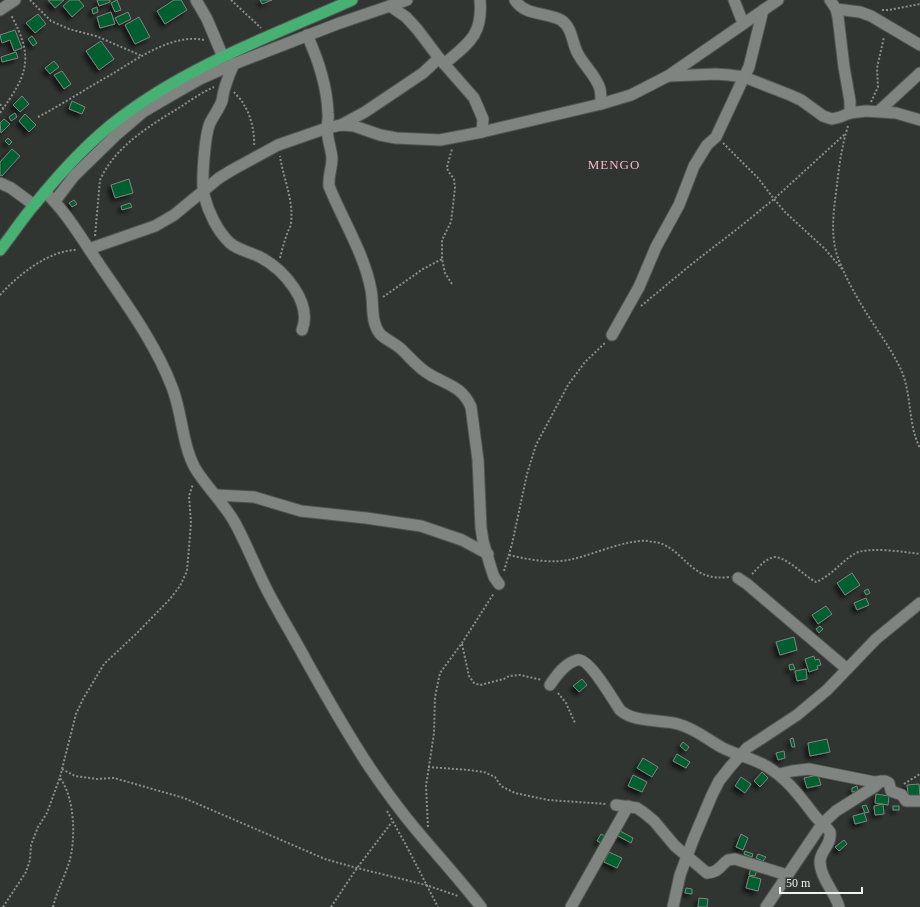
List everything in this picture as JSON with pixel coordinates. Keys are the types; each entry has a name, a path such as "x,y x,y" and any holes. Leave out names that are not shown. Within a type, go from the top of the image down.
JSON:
{"highway":[{"path":"0,250 45,192 90,144 120,118 170,85 223,57 352,0"}],"street":[{"path":"1,9 15,0"},
{"path":"196,0 223,57"},
{"path":"55,201 65,186 116,134 143,112 200,79 234,64 307,36 407,0"},
{"path":"92,248 156,226 174,215 219,178 252,158 278,145 327,128 341,125 365,112 441,61 465,47 475,34 481,18 480,0"},
{"path":"515,0 525,10 555,18 567,25 578,54 596,80 600,89 601,104"},
{"path":"734,0 744,23"},
{"path":"341,125 354,126 380,135 396,138 440,140 482,132 601,104 631,95 668,76 778,0"},
{"path":"833,4 871,16 920,45"},
{"path":"833,4 838,17 850,113"},
{"path":"390,6 406,17 417,29 441,61 474,98 483,120 482,132"},
{"path":"612,335 679,205 699,156 707,145 716,137 744,78 763,10"},
{"path":"307,36 316,54 329,114 327,128 332,160 328,179 329,186 359,253 369,280 372,307 377,328 382,335 396,345 429,374 452,385 462,392 471,407 475,428 479,473 480,522 483,541 494,577 499,584"},
{"path":"234,64 226,83 221,102 208,130 204,155 203,190 214,222 231,244 261,258 285,277 301,300 305,314 305,322 302,330"},
{"path":"879,111 920,73"},
{"path":"668,76 716,74 744,78 790,95 824,116 832,119 850,113 879,111 896,113 920,120"},
{"path":"0,183 11,188 34,205"},
{"path":"45,192 55,201 92,248 162,365 172,386 190,458 200,476 227,508 235,522 269,594 344,728 396,805 431,848 454,872 481,907"},
{"path":"216,495 254,497 301,511 421,526 462,540 488,554"},
{"path":"740,580 847,669"},
{"path":"673,907 680,875 719,781 747,748 797,715 828,690 876,638 920,604"},
{"path":"550,685 570,664 577,660 584,661 597,675 620,710 625,715 639,719 680,724 692,729 723,748 767,766 779,774 822,824 829,830 830,840 821,858 821,867 839,907"},
{"path":"779,774 809,769 874,782 887,781 892,793 902,795 906,801 920,801"},
{"path":"766,907 822,824 836,811 881,781"},
{"path":"616,805 636,808 654,821 667,838 707,873 714,873 719,870 728,860 735,859 787,875"},
{"path":"571,907 628,806"}],"path":[{"path":"30,0 51,21 69,29 96,36 142,56"},
{"path":"231,0 270,36"},
{"path":"879,10 889,10 920,4"},
{"path":"0,113 15,92 21,80 25,66 26,53 24,44 10,13 1,9"},
{"path":"866,111 878,87 877,68 883,42 885,24"},
{"path":"38,117 142,56 164,45 182,40 198,38 217,42"},
{"path":"0,295 18,277 50,256 66,250 92,248 100,180 103,173 122,149 151,124 207,90 226,83 245,105 254,138 252,158"},
{"path":"0,104 3,108"},
{"path":"850,113 850,121 845,134 839,167 833,220 837,254 862,305 889,346 902,374 910,400 914,433 920,448"},
{"path":"639,308 693,262 774,199 845,134"},
{"path":"716,137 758,178 774,199 794,221 825,249 845,273"},
{"path":"451,138 452,151 447,167 454,179 455,188 451,222 442,240 442,259 445,273 452,284"},
{"path":"276,269 291,224 291,205 281,167 278,145"},
{"path":"372,307 405,281 442,259"},
{"path":"431,848 426,802 426,786 434,733 435,697 440,673 462,643 499,584 509,555 522,496 536,445 559,400 574,375 612,335"},
{"path":"3,907 26,872 30,860 31,845 38,827 47,813 60,777 76,714 82,699 99,671 170,599 180,586 187,571 191,523 189,496 191,488 200,476"},
{"path":"509,555 539,561 572,560 621,545 643,541 659,543 666,546 675,552 692,568 700,573 716,578 732,577 740,580 764,562 776,556 787,561 816,582 823,579 856,553 884,550 920,554"},
{"path":"462,643 469,676 474,682 480,685 504,679 509,676 520,675 540,679 550,685 566,703 575,723"},
{"path":"428,767 484,772 494,777 501,786 515,793 548,800 616,805"},
{"path":"62,769 75,776 96,779 114,778 184,798 325,859 426,885 462,898"},
{"path":"892,793 920,774"},
{"path":"53,907 69,862 73,833 71,810 64,783 60,777"},
{"path":"385,809 406,845 438,907"},
{"path":"331,907 357,868 392,822"}],"building":[{"path":"48,0 64,0 55,8"},
{"path":"70,0 79,0 84,6 72,17 63,6"},
{"path":"97,0 110,0 110,2 99,6"},
{"path":"117,0 121,10 115,12 111,3"},
{"path":"174,0 181,0 187,10 165,24 157,11"},
{"path":"260,0 272,0 262,4"},
{"path":"97,7 98,12 93,14 92,9"},
{"path":"111,12 115,24 100,28 97,17"},
{"path":"128,12 131,19 119,25 115,18"},
{"path":"38,14 46,24 35,33 26,23"},
{"path":"139,17 150,37 135,44 125,25"},
{"path":"15,30 22,48 14,51 10,40 2,43 0,35"},
{"path":"32,36 37,43 33,46 28,39"},
{"path":"101,41 114,59 99,70 86,51"},
{"path":"16,52 18,58 2,62 1,57"},
{"path":"54,61 59,67 50,74 45,68"},
{"path":"62,71 71,84 64,89 54,75"},
{"path":"22,96 29,104 20,112 13,105"},
{"path":"72,101 85,107 82,114 69,109"},
{"path":"15,113 17,117 11,121 9,117"},
{"path":"25,114 36,125 29,132 19,121"},
{"path":"4,119 10,124 1,133 0,123"},
{"path":"8,138 12,142 9,145 5,141"},
{"path":"12,149 20,156 2,176 0,175 0,162"},
{"path":"129,179 133,193 115,198 111,185"},
{"path":"74,200 77,204 72,207 69,203"},
{"path":"130,203 132,207 122,210 121,206"},
{"path":"852,573 860,585 845,595 837,583"},
{"path":"868,589 870,593 866,595 864,591"},
{"path":"866,598 869,605 857,610 854,603"},
{"path":"826,606 832,614 818,624 812,615"},
{"path":"820,626 823,629 819,633 816,629"},
{"path":"794,637 797,650 780,655 776,642"},
{"path":"814,656 815,660 819,659 821,665 817,666 818,669 809,672 805,659"},
{"path":"793,664 795,669 790,670 789,665"},
{"path":"806,669 807,679 797,681 795,671"},
{"path":"582,679 587,685 579,692 573,686"},
{"path":"793,738 795,747 792,747 790,739"},
{"path":"827,739 830,752 810,756 808,743"},
{"path":"683,742 689,747 686,751 680,746"},
{"path":"784,751 785,758 778,760 776,753"},
{"path":"677,754 690,762 686,768 673,761"},
{"path":"643,758 658,767 652,777 637,768"},
{"path":"762,772 768,778 760,787 754,781"},
{"path":"633,775 647,782 642,792 628,786"},
{"path":"818,775 821,785 807,788 804,778"},
{"path":"741,777 751,784 745,793 735,786"},
{"path":"919,784 920,798 909,800 907,785"},
{"path":"857,786 858,791 852,792 852,788"},
{"path":"876,794 889,796 888,805 875,803"},
{"path":"883,804 884,814 875,815 874,806"},
{"path":"866,805 869,812 865,813 862,806"},
{"path":"893,806 899,806 899,810 893,810"},
{"path":"864,813 867,821 855,824 853,816"},
{"path":"620,831 633,838 631,843 618,836"},
{"path":"601,834 605,836 601,843 597,841"},
{"path":"741,834 748,838 743,850 736,847"},
{"path":"844,840 847,844 839,851 835,847"},
{"path":"745,851 753,854 752,857 744,854"},
{"path":"609,852 622,858 617,868 604,862"},
{"path":"758,854 766,857 763,861 756,858"},
{"path":"751,868 757,870 755,876 749,875"},
{"path":"749,876 761,879 758,891 746,888"},
{"path":"686,888 692,889 692,894 685,893"},
{"path":"699,898 708,899 707,907 698,907"}],"district":[{"name":"MENGO","path":"614,164"}]}
